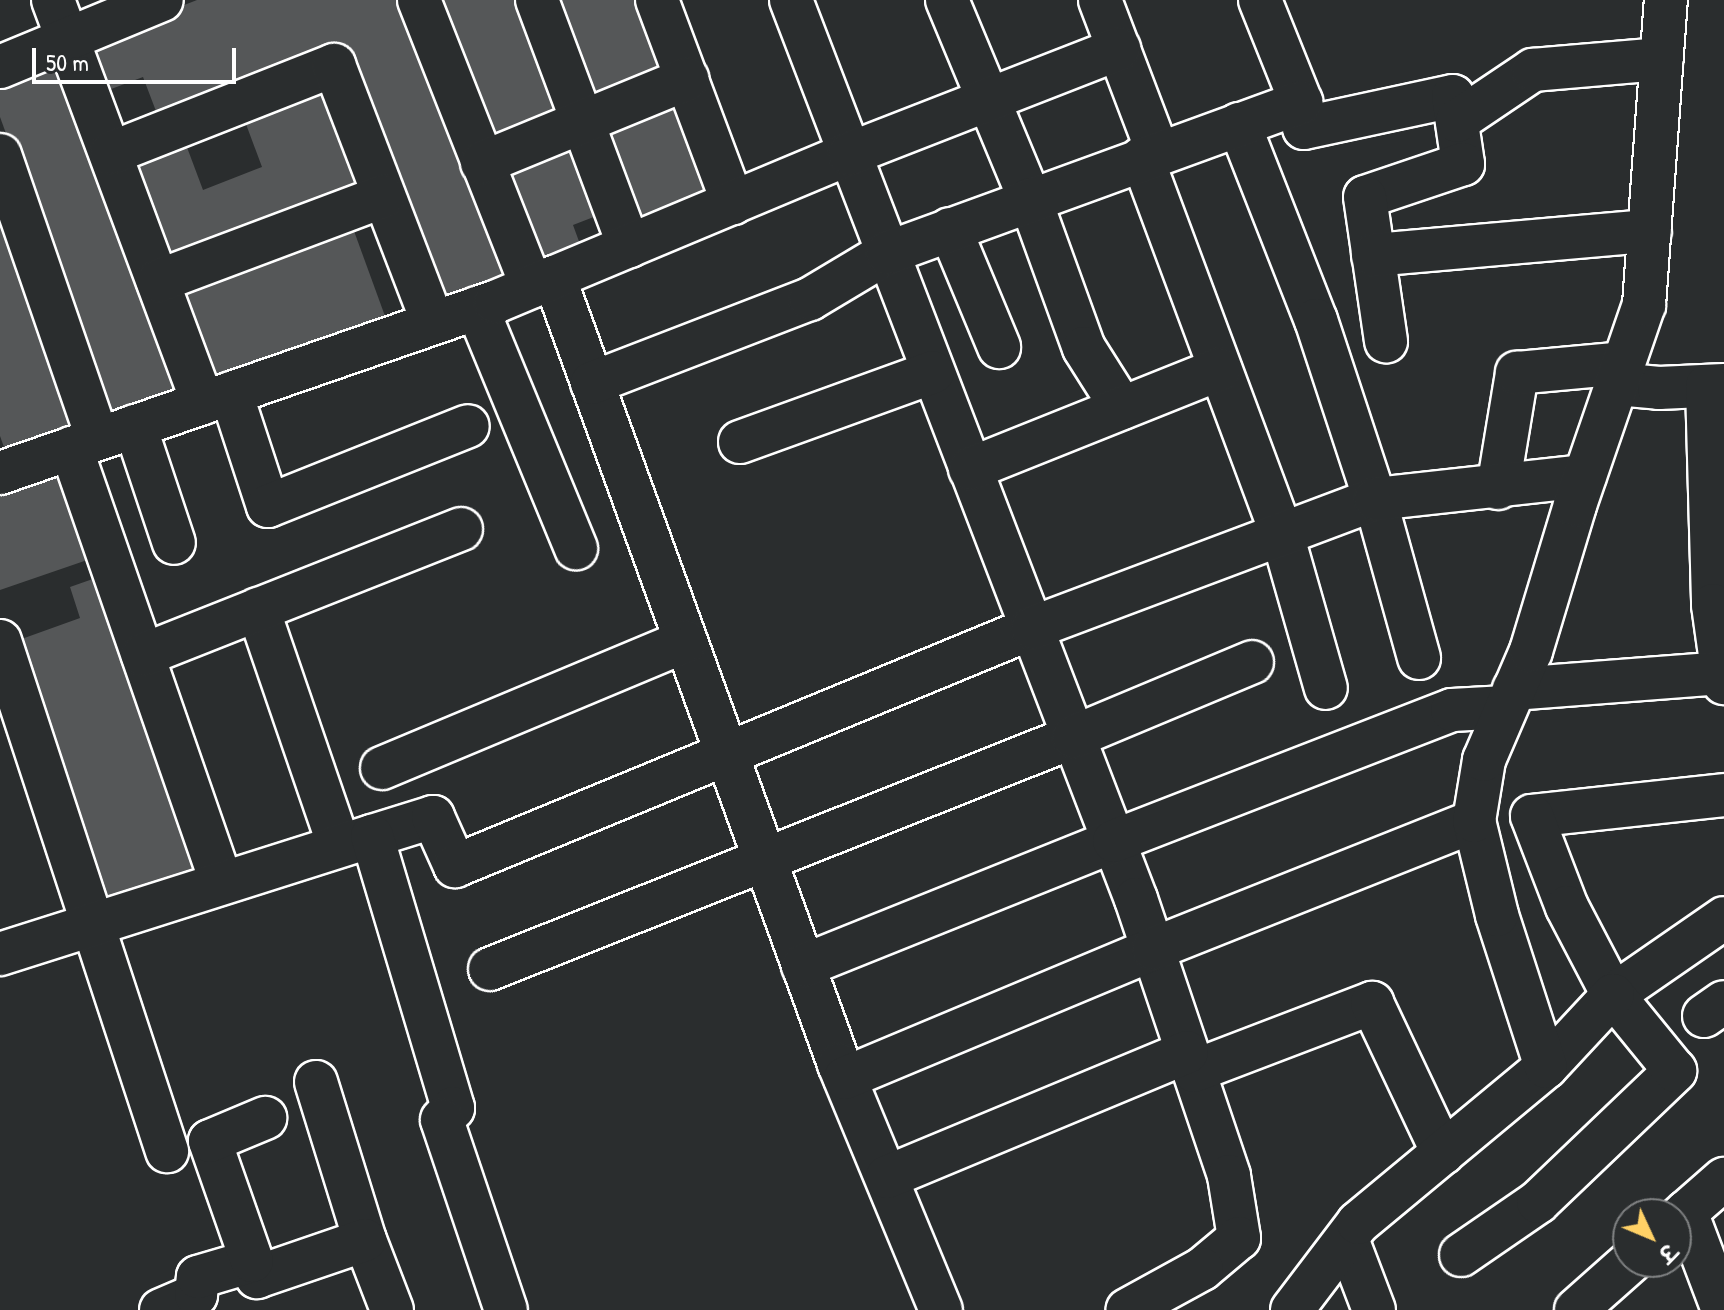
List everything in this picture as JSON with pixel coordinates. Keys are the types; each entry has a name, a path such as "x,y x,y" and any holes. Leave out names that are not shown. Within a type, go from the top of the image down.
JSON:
{"street":[{"path":"53,0 158,281 268,506 468,426"},
{"path":"0,67 162,0"},
{"path":"419,0 482,163 592,383 845,1078 941,1310"},
{"path":"537,0 629,246"},
{"path":"657,0 733,203"},
{"path":"791,0 1114,841 1229,1176 1239,1238 1202,1269 1127,1310"},
{"path":"947,0 1030,199 1084,348 1122,408"},
{"path":"1100,0 1119,49 1220,369 1282,534 1326,688"},
{"path":"1260,0 1301,102 1304,128 1453,96 1463,164 1365,197 1386,341"},
{"path":"1546,1067 1497,915 1474,821 1484,760 1531,651 1585,476 1644,305 1666,0"},
{"path":"0,473 477,308 849,154 1119,49"},
{"path":"1457,121 1533,70 1662,59"},
{"path":"111,153 334,65 433,323"},
{"path":"482,163 687,79"},
{"path":"592,383 810,299 887,253 1301,102"},
{"path":"1239,124 1316,320 1375,499 1419,658"},
{"path":"0,155 102,438 143,655 222,883"},
{"path":"158,281 384,196"},
{"path":"950,229 999,347"},
{"path":"1373,255 1650,231"},
{"path":"477,308 576,548"},
{"path":"970,469 1220,369"},
{"path":"740,442 933,372"},
{"path":"803,966 1452,710 1510,698 1723,678 1713,605 1716,385 1659,388 1621,373 1517,373 1498,488"},
{"path":"102,438 174,543"},
{"path":"0,954 433,817 455,866 1032,628 1375,499 1498,488 1585,476"},
{"path":"143,655 461,529"},
{"path":"258,609 355,841 453,1108 442,1120 506,1310"},
{"path":"382,768 686,641"},
{"path":"1,646 167,1151"},
{"path":"490,969 1073,737 1252,662"},
{"path":"1461,1255 1538,1202 1675,1071 1613,995 1567,907 1532,816 1724,795"},
{"path":"845,1078 1153,949 1474,821"},
{"path":"1292,1310 1358,1223 1546,1067 1613,995 1724,918"},
{"path":"887,1177 1190,1061 1372,1003 1443,1153"},
{"path":"316,1082 365,1240 392,1310"},
{"path":"265,1118 210,1141 257,1277 365,1240"},
{"path":"1692,1207 1724,1179"},
{"path":"1347,1239 1374,1310"},
{"path":"1692,1241 1723,1310"},
{"path":"161,1310 196,1295 198,1277 252,1261"},
{"path":"1576,1310 1619,1285"}],"building":[{"path":"197,0 404,0 514,282 441,310 339,49 159,119 143,77 98,94 80,46"},
{"path":"438,0 522,0 570,118 499,148"},
{"path":"559,0 642,0 672,74 601,104"},
{"path":"63,59 184,390 110,418 0,117 0,82"},
{"path":"324,75 369,193 166,271 122,156 182,134 203,190 262,167 240,108"},
{"path":"680,96 719,193 643,224 604,127"},
{"path":"575,134 604,213 573,225 584,255 539,271 499,162"},
{"path":"0,207 83,434 9,461 0,436"},
{"path":"350,220 389,327 213,391 174,284"},
{"path":"64,462 96,557 0,590 0,485"},
{"path":"107,574 208,876 107,911 16,641 80,618 70,587"}]}
